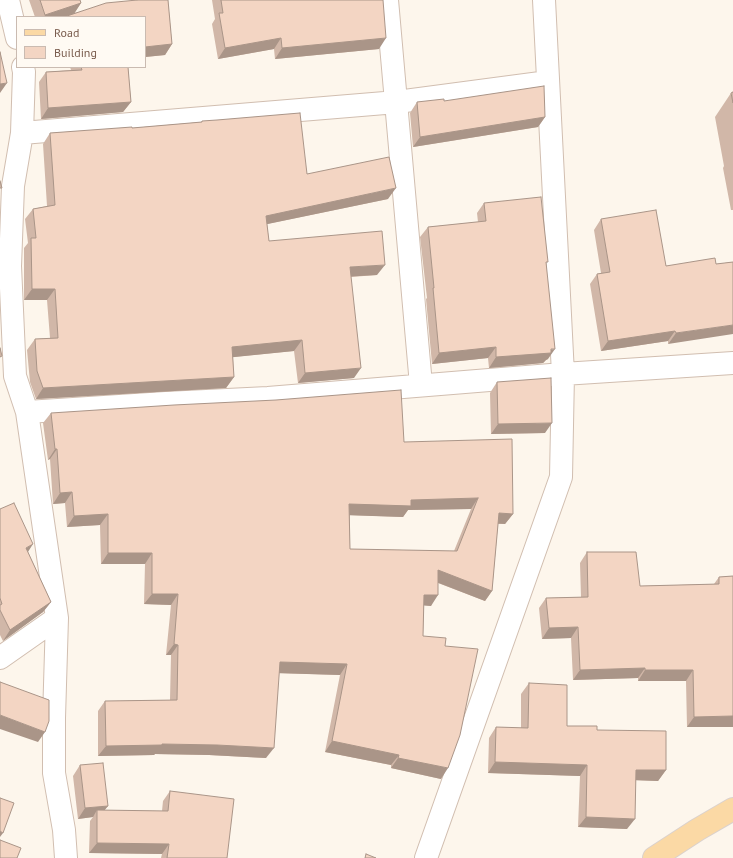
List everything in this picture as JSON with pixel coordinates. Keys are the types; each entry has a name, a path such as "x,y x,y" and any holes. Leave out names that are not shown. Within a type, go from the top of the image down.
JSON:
{"main road":[{"path":"654,858 691,833 733,809"}],"street":[{"path":"8,0 16,34"},
{"path":"387,0 421,385"},
{"path":"426,858 561,477 563,374 544,0"},
{"path":"23,68 22,133 13,186 8,379 27,412 57,618 54,773 64,830 66,858"},
{"path":"22,133 397,102 548,82"},
{"path":"27,412 268,398 563,374 733,363"},
{"path":"0,658 57,618"}],"building":[{"path":"40,0 80,0 81,3 45,15"},
{"path":"137,0 168,0 172,44 146,47 146,16 67,16 106,3"},
{"path":"221,0 383,0 386,38 282,48 281,38 225,48 219,13 223,13"},
{"path":"0,52 7,83 0,84"},
{"path":"81,68 128,68 131,102 48,108 46,72 82,70"},
{"path":"544,86 545,117 420,137 417,102 444,99 444,101"},
{"path":"733,92 733,103 731,93"},
{"path":"300,113 307,174 389,157 396,188 266,216 269,241 382,231 385,265 350,267 361,368 305,373 302,340 232,347 234,377 43,388 37,371 35,339 58,338 55,289 32,289 31,238 36,238 33,209 55,205 50,133 132,128"},
{"path":"541,197 555,349 551,349 551,353 496,357 496,347 439,353 428,227 486,221 484,203"},
{"path":"656,210 666,266 715,258 716,264 733,262 733,325 676,333 675,331 608,341 597,274 610,272 601,219"},
{"path":"551,378 552,423 498,424 497,382"},
{"path":"401,390 404,442 512,439 513,514 499,513 492,591 438,570 438,595 424,595 423,636 446,638 445,646 478,649 460,735 448,768 398,758 399,755 332,741 347,664 280,662 274,748 162,744 106,746 105,701 177,700 178,645 174,644 178,594 152,594 152,553 108,553 108,514 74,516 72,492 60,493 57,449 55,449 51,413 276,400","holes":["478,498 457,551 350,549 349,504 411,506 411,500"]},
{"path":"14,503 33,544 26,548 51,602 10,630 0,610 0,605 2,604 0,598 0,509"},
{"path":"587,552 636,552 640,586 719,584 719,577 733,576 733,716 694,717 693,670 645,670 645,668 580,670 578,627 549,628 546,598 588,597"},
{"path":"0,682 49,700 49,721 45,732 0,715"},
{"path":"529,683 567,685 567,726 597,726 597,730 666,731 666,770 636,770 635,819 586,817 587,765 495,762 496,727 528,728"},
{"path":"103,763 108,806 85,808 80,765"},
{"path":"170,791 234,799 227,858 167,858 169,844 97,843 97,810 168,811"},
{"path":"0,798 14,803 3,833 0,831"},
{"path":"0,840 21,848 17,858 0,858"},
{"path":"366,854 376,858 365,858"}]}
